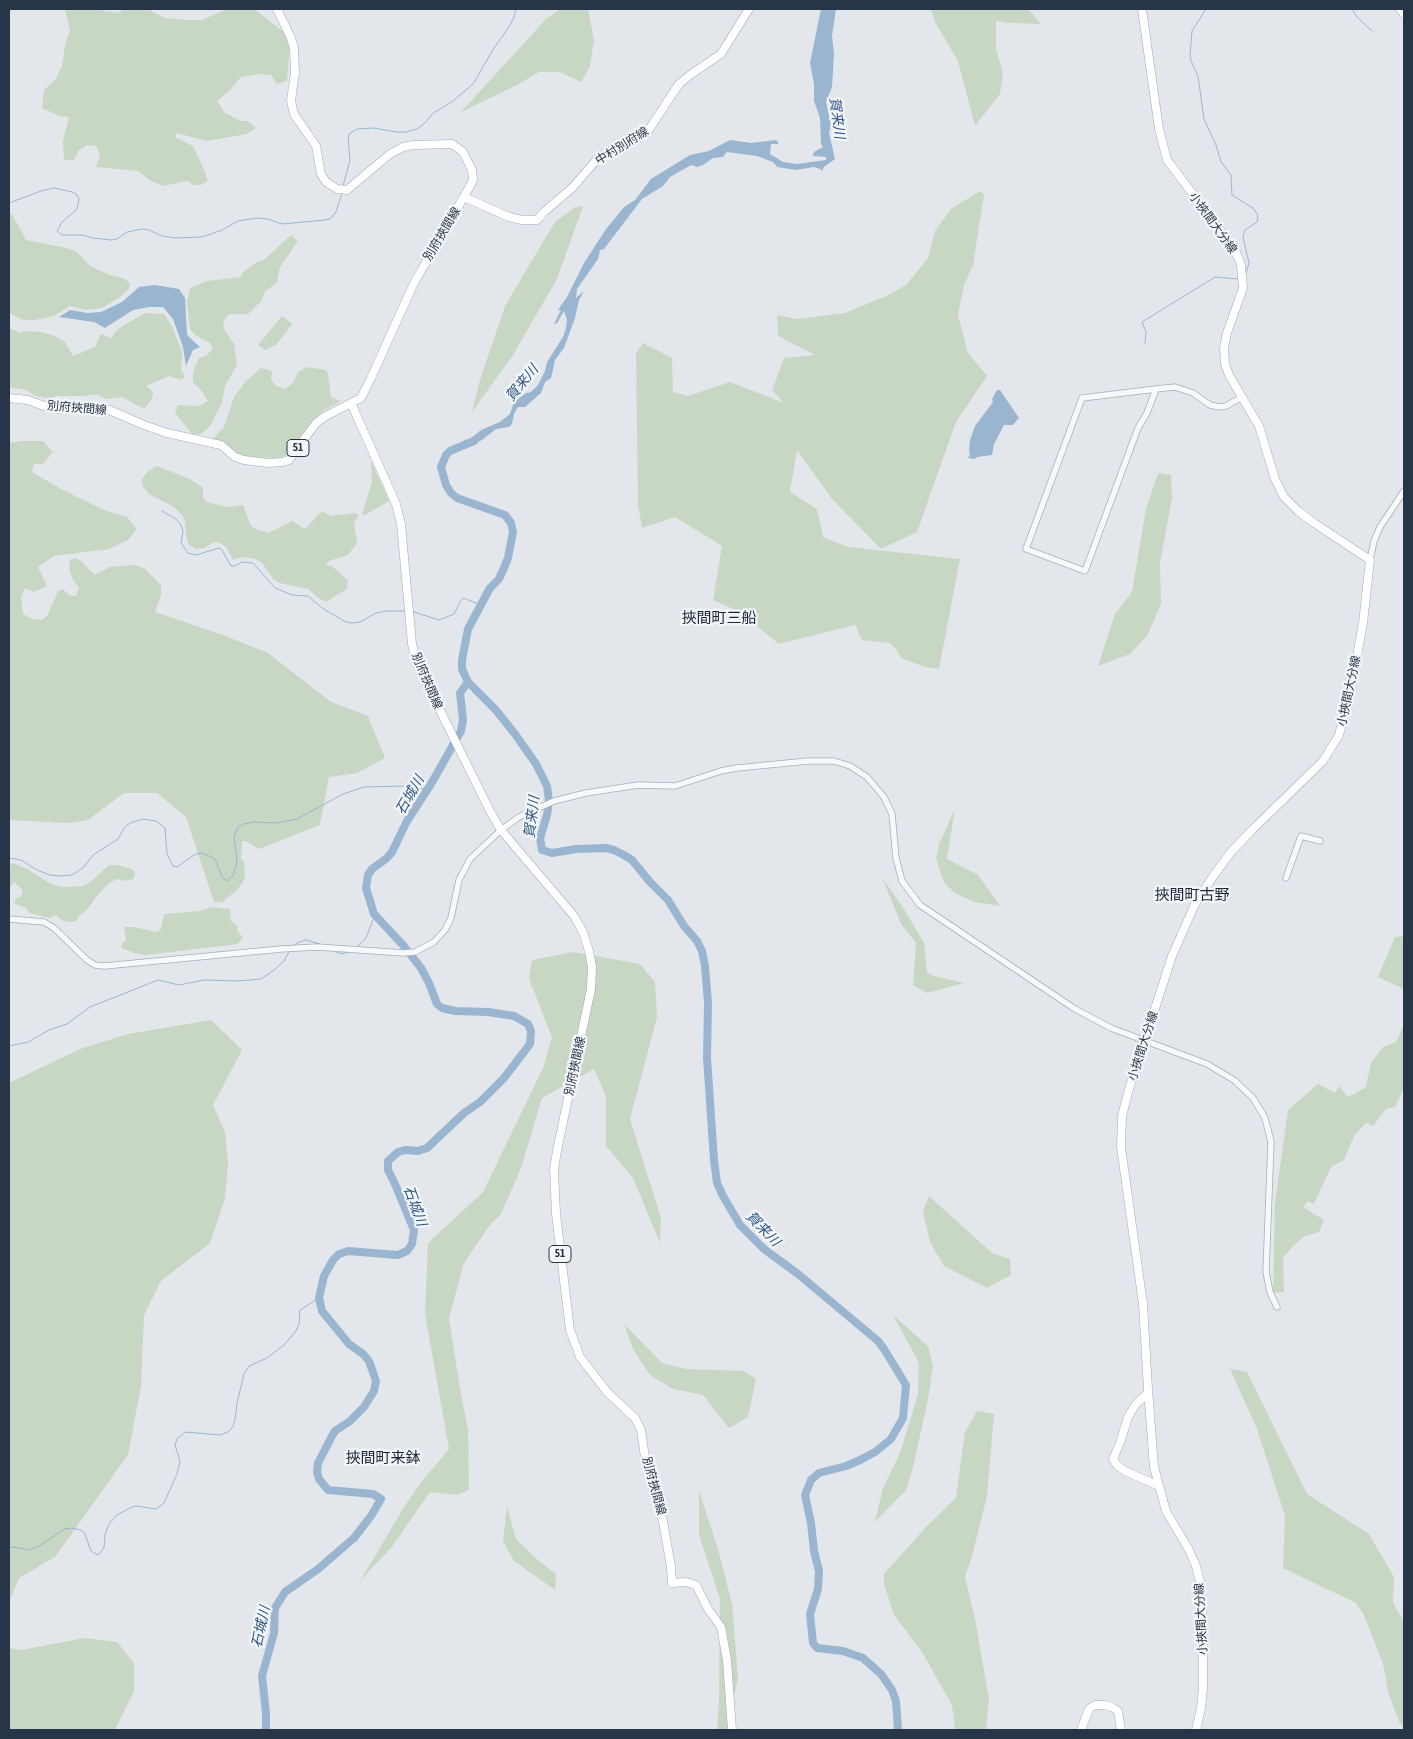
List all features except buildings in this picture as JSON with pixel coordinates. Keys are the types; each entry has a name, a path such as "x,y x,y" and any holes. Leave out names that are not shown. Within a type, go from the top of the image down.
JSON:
{"main road":[{"name":"別府挾間線","path":"9,398 28,400 59,409 97,407 108,409 167,433 221,445 235,457 258,463 289,460 316,423 361,398 414,283 464,197 472,180 471,166 463,152 452,144 413,145 403,147 390,154 347,190 337,189 326,182 321,174 316,146 294,114 291,101 296,72 294,48 277,9"},
{"name":"中村別府線","path":"464,197 510,217 522,220 537,220 573,187 599,157 620,145 639,138 648,131 679,84 721,54 749,9"},
{"name":"小挾間大分線","path":"1142,9 1158,129 1167,160 1235,250 1242,265 1243,288 1225,340 1224,355 1229,375 1259,426 1275,479 1284,498 1298,511 1370,560 1363,623 1352,684 1339,735 1323,761 1248,833 1226,858 1189,915 1176,945 1123,1108 1120,1135 1143,1304 1153,1459 1166,1511 1196,1566 1200,1582 1203,1629 1203,1687 1196,1730"},
{"path":"1400,9 1404,14"},
{"name":"別府挾間線","path":"351,403 396,504 402,532 412,644 418,664 501,830 574,916 584,932 592,967 591,989 554,1168 556,1214 570,1330 580,1357 608,1393 635,1418 641,1430 646,1464 663,1521 672,1583 686,1582 696,1585 708,1609 721,1626 727,1660 732,1730"},
{"path":"1148,1393 1136,1404 1128,1416 1120,1443 1113,1458 1117,1465 1125,1471 1159,1486"},
{"path":"1081,1730 1089,1709 1104,1704 1118,1711 1121,1730"}],"street":[{"path":"1156,389 1147,413 1138,428 1084,571 1026,549 1082,398 1156,389 1175,387 1185,389 1210,405 1219,407 1226,406 1242,397"},
{"path":"1370,560 1374,541 1380,527 1404,491"},
{"path":"9,919 44,922 54,928 87,960 94,965 105,966 281,949 317,948 404,954 423,949 434,942 445,930 450,918 459,880 470,860 501,830 519,817 565,797 638,785 675,786 721,771 737,768 808,762 834,762 850,766 867,777 884,796 892,814 896,858 902,881 920,904 1076,1009 1099,1022 1196,1059 1227,1076 1250,1094 1265,1118 1270,1136 1266,1272 1270,1292 1277,1307"},
{"path":"1286,878 1301,836 1320,842"}],"green space":[{"path":"65,9 103,9 104,11 120,13 122,9 150,9 165,18 202,20 227,9 254,9 284,32 290,43 287,81 277,84 271,75 260,74 241,77 217,101 225,113 241,121 248,121 256,128 247,134 207,141 176,133 175,137 193,146 208,181 201,185 194,185 187,181 163,186 151,181 138,171 96,167 100,155 96,146 88,145 78,151 74,160 64,160 63,141 69,117 60,116 42,108 44,90 56,79 62,65 65,45 70,31"},
{"path":"561,9 588,9 594,40 590,66 581,82 560,72 539,72 517,85 461,112 546,19"},
{"path":"931,9 1028,9 1041,24 996,21 996,49 1003,73 1000,94 975,126 958,61 935,22"},
{"path":"980,191 984,195 973,265 964,285 958,315 968,353 987,376 956,422 917,532 881,549 832,499 797,450 790,492 817,509 823,537 848,547 960,559 939,669 925,667 901,658 896,649 889,643 862,640 855,625 779,644 740,612 713,600 722,546 675,517 642,528 638,504 636,354 643,343 672,358 673,392 688,396 730,382 784,403 772,390 784,358 815,355 778,336 777,315 797,319 845,313 884,297 906,285 928,258 935,231 951,209"},
{"path":"583,206 557,279 513,355 472,412 480,380 505,306 555,222 575,207"},
{"path":"9,214 17,223 26,240 67,248 77,252 90,266 110,275 123,278 130,283 129,289 119,298 102,308 86,310 70,306 54,316 35,320 23,320 9,313"},
{"path":"291,235 298,241 280,267 277,282 265,292 261,301 248,314 230,314 226,317 223,324 224,329 234,344 237,365 225,386 222,403 210,426 201,434 192,434 175,413 178,405 199,406 208,401 193,382 193,372 199,358 206,356 213,348 210,343 195,335 190,329 187,302 190,288 207,281 241,277 243,272 257,262 264,260"},
{"path":"145,313 164,314 172,326 182,352 181,369 185,377 180,380 169,376 146,386 153,392 152,399 144,409 122,397 106,399 97,394 56,396 50,399 36,396 26,390 9,387 9,328 20,333 27,331 41,332 55,336 65,342 73,356 95,347 101,334 112,338 114,333 124,325"},
{"path":"282,316 292,324 276,345 265,350 258,345"},
{"path":"307,367 326,370 331,397 341,401 323,411 312,421 287,455 279,458 247,457 213,439 224,427 234,397 246,381 261,368 272,371 271,380 276,386 285,389 293,383 298,372"},
{"path":"43,441 53,452 43,464 34,464 32,472 104,510 127,517 137,529 128,540 109,549 54,556 38,567 47,586 34,592 25,588 21,597 23,614 33,619 42,620 47,616 58,591 63,589 69,595 76,596 79,588 73,580 69,569 70,560 75,558 82,562 95,575 110,567 135,565 145,569 161,585 161,595 155,612 223,635 268,653 331,702 368,716 385,758 357,773 329,777 320,825 259,849 246,841 242,841 241,860 244,861 245,876 236,891 222,902 214,902 186,817 157,793 124,793 88,820 68,823 9,820 9,443"},
{"path":"371,461 389,501 365,515 362,514 372,482"},
{"path":"157,466 190,479 203,488 203,497 206,502 228,507 243,505 251,526 269,533 292,521 306,528 322,511 331,516 355,513 359,515 354,523 357,543 348,555 329,561 326,565 333,567 348,581 347,589 326,602 308,589 280,583 273,579 262,563 256,559 243,557 233,560 227,548 220,543 215,542 204,548 196,549 189,545 186,536 185,520 181,514 174,507 149,494 143,487 142,479 148,471"},
{"path":"1158,473 1171,475 1172,498 1160,563 1161,604 1147,636 1130,654 1098,666 1115,614 1132,592 1146,509"},
{"path":"955,809 947,859 978,875 1000,906 974,902 955,893 944,882 936,859 939,844"},
{"path":"13,863 27,869 51,884 62,887 83,886 93,880 109,865 131,869 135,875 133,879 125,881 117,879 109,883 76,921 69,922 61,920 56,915 50,918 30,913 26,908 15,904 15,899 21,896 23,890 14,882 9,889 9,866"},
{"path":"883,879 924,943 927,972 934,976 964,983 927,993 913,985 916,943 901,924"},
{"path":"212,907 230,909 231,921 237,926 238,932 243,937 240,942 237,944 146,955 135,953 121,946 126,939 124,927 135,927 156,932 161,929 164,914 200,911"},
{"path":"1404,936 1404,989 1378,977 1395,937"},
{"path":"573,952 640,964 655,982 657,1017 630,1119 661,1218 660,1243 633,1178 606,1146 606,1097 594,1069 542,1098 521,1168 501,1214 490,1225 464,1263 449,1318 468,1430 469,1490 457,1495 430,1492 391,1548 360,1581 404,1507 422,1481 449,1449 425,1314 428,1243 483,1192 543,1068 552,1037 529,979 532,960"},
{"path":"211,1020 242,1050 213,1105 225,1132 228,1163 225,1199 210,1243 161,1281 144,1315 141,1386 128,1455 55,1557 19,1578 9,1602 9,1083 80,1049 128,1034"},
{"path":"1404,1024 1404,1088 1395,1107 1386,1109 1373,1126 1366,1123 1354,1136 1344,1160 1331,1167 1314,1204 1308,1201 1303,1207 1324,1220 1319,1232 1305,1236 1283,1258 1284,1292 1273,1293 1275,1203 1288,1110 1318,1084 1335,1093 1339,1086 1348,1097 1366,1087 1371,1063 1383,1047 1396,1042"},
{"path":"929,1196 992,1253 1010,1259 1011,1275 987,1288 944,1266 930,1242 923,1212"},
{"path":"893,1315 928,1346 933,1366 913,1468 906,1490 875,1522 883,1488 900,1453 918,1394 919,1363"},
{"path":"624,1324 662,1363 686,1369 744,1371 756,1379 748,1417 729,1428 703,1395 673,1389 650,1375 633,1349"},
{"path":"1230,1369 1247,1372 1307,1494 1369,1534 1394,1577 1393,1603 1404,1621 1404,1728 1399,1722 1389,1695 1383,1664 1364,1615 1356,1603 1283,1568 1285,1516 1257,1429"},
{"path":"977,1411 994,1414 987,1496 965,1577 975,1619 989,1699 986,1730 955,1730 952,1705 922,1652 894,1615 884,1584 884,1574 927,1526 956,1498 965,1432"},
{"path":"699,1491 718,1549 732,1604 738,1678 727,1730 717,1730 720,1599 699,1535"},
{"path":"507,1507 516,1539 556,1574 555,1590 514,1561 503,1541"},
{"path":"85,1638 117,1642 134,1663 134,1691 115,1730 9,1730 9,1648 21,1650"}],"water":[{"path":"821,9 836,9 832,36 834,54 832,87 826,102 831,125 829,133 835,159 824,167 822,171 814,167 796,170 777,167 773,162 757,156 727,152 723,157 713,158 697,167 691,165 670,177 663,186 642,199 604,249 600,250 598,259 577,289 576,298 584,291 579,300 575,318 564,348 555,360 551,378 545,382 541,393 525,407 518,407 512,424 509,427 496,429 482,440 466,447 464,440 470,439 481,430 500,422 510,414 514,402 526,393 531,392 538,385 547,362 563,337 566,328 567,320 564,311 557,323 554,324 561,310 558,311 584,263 606,229 624,207 635,200 651,179 690,155 709,151 730,140 751,143 776,140 778,144 771,144 770,154 783,162 797,164 826,160 826,157 813,156 814,152 823,147 821,144 820,118 814,101 814,84 810,63"},
{"path":"155,285 179,289 185,298 187,335 200,347 193,350 186,366 183,347 173,319 163,307 133,310 105,328 94,322 59,317 70,310 88,313 101,312 122,302 139,287"},
{"path":"997,390 1000,390 1019,418 1013,425 1004,425 994,444 992,455 975,459 968,458 970,455 970,440 975,426 993,402 992,399"}],"waterway":[{"path":"343,186 350,160 348,138 350,133 357,129 373,128 397,132 417,129 432,114 453,101 473,84 509,27 516,9"},
{"path":"1206,9 1192,31 1190,55 1198,76 1204,119 1216,145 1221,162 1231,175 1232,195 1253,208 1258,215 1257,222 1245,230 1243,237 1249,263 1246,273"},
{"path":"1352,9 1357,17 1372,31"},
{"path":"9,203 54,188 72,192 79,199 77,209 62,222 57,231 62,235 82,235 111,240 117,239 127,232 142,229 175,238 202,237 222,230 238,221 257,218 268,219 282,224 330,219 336,212 342,193"},
{"path":"1145,343 1146,332 1142,322 1215,277 1238,279"},
{"name":"賀来川","path":"474,441 450,451 446,455 441,467 446,485 457,498 505,515 511,523 513,532 508,558 499,579 490,588 468,629 462,669 468,682 495,709 515,734 536,764 547,786 549,801 540,838 542,850 552,853 576,849 606,848 624,855 632,860 668,900 684,926 697,941 702,951 705,966 708,1003 707,1058 714,1160 717,1183 723,1196 740,1225 764,1249 798,1274 878,1341 906,1385 903,1418 891,1439 875,1452 860,1460 819,1473 811,1480 805,1495 819,1571 818,1589 810,1614 813,1643 817,1648 843,1651 863,1658 881,1674 892,1690 896,1701 898,1730"},
{"path":"162,511 176,519 181,525 183,532 181,543 188,553 196,555 219,548 231,566 242,562 253,563 275,588 292,595 308,596 322,608 346,622 360,622 376,613 405,611"},
{"path":"411,611 439,620 454,614 463,598 481,605"},
{"name":"石城川","path":"266,1730 262,1676 274,1633 275,1608 285,1592 318,1569 354,1538 381,1499 373,1494 328,1490 319,1479 317,1472 318,1463 335,1431 350,1421 364,1407 374,1391 376,1381 369,1361 349,1344 322,1311 319,1298 324,1276 333,1260 339,1254 348,1251 398,1255 407,1251 412,1244 414,1230 388,1170 388,1161 398,1152 405,1150 418,1151 427,1148 464,1113 480,1102 504,1078 530,1044 531,1031 528,1024 514,1016 488,1012 455,1011 442,1008 437,1004 421,968 403,945 374,914 366,888 368,875 372,869 392,852 407,821 431,784 461,731 463,720 460,693 468,682"},
{"path":"9,858 21,860 37,870 50,875 72,875 84,867 93,855 118,839 124,828 130,823 143,819 156,821 165,828 167,854 173,866 177,867 200,853 215,859 222,877 227,881 233,876 237,862 234,836 238,827 244,824 253,822 276,823 297,819 343,794 364,787 405,786 428,789"},
{"path":"356,948 366,938 375,915"},
{"path":"294,945 306,940 320,944"},
{"path":"9,1046 28,1042 49,1030 67,1024 90,1007 158,980 179,985 204,980 238,981 261,979 284,961 290,950"},
{"path":"333,951 342,954 348,952"},
{"path":"9,1548 30,1550 65,1529 71,1528 81,1530 85,1534 91,1551 98,1555 104,1548 105,1535 109,1524 117,1515 136,1506 156,1509 164,1503 177,1474 180,1461 175,1445 177,1439 185,1432 220,1435 228,1432 233,1427 244,1374 249,1366 267,1358 284,1345 296,1331 299,1324 300,1310 319,1298"}],"district":[{"name":"挾間町三船","path":"719,618"},
{"name":"挾間町古野","path":"1192,895"},
{"name":"挾間町来鉢","path":"383,1458"}]}
